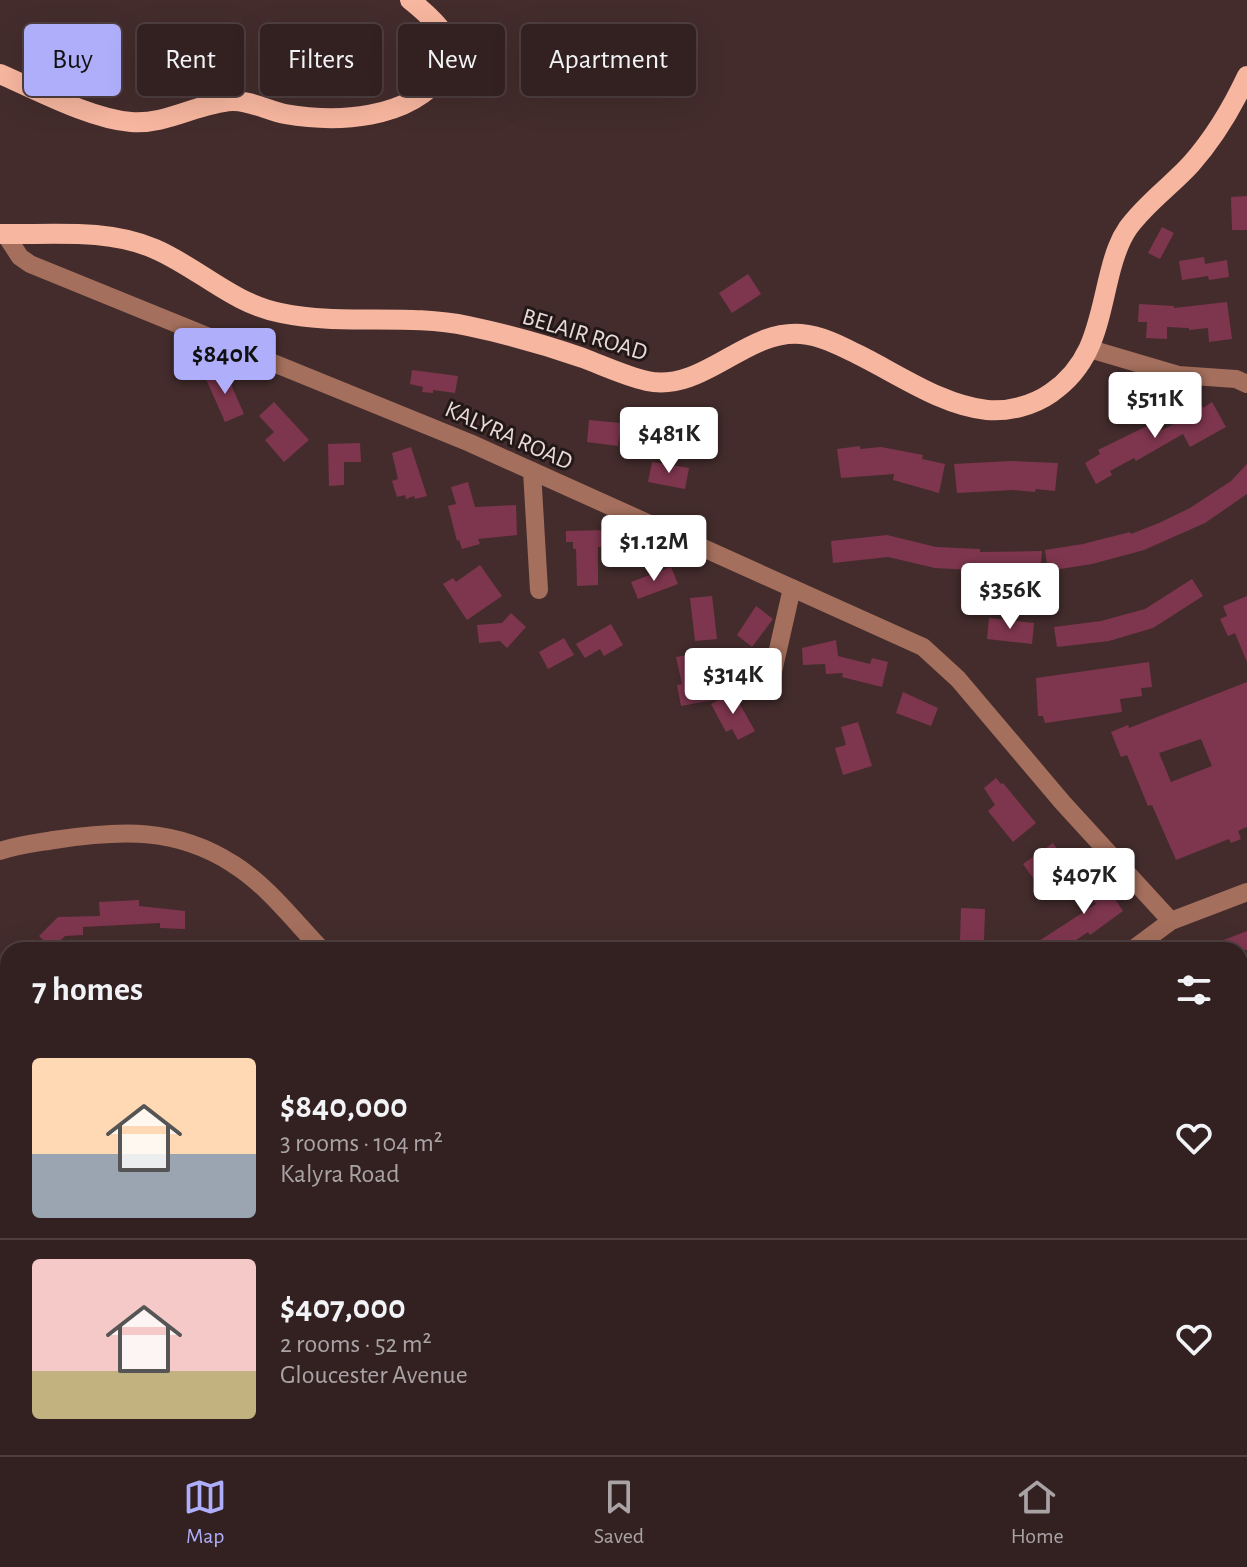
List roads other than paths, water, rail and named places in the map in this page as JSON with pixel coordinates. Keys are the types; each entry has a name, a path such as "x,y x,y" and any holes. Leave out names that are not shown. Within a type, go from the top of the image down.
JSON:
{"main road":[{"path":"0,74 113,120 135,123 236,100 282,113 326,119 368,115 397,107 424,94 446,72 449,43 441,27 410,0"},
{"name":"BELAIR ROAD","path":"2,234 111,236 156,249 245,302 280,313 325,319 404,319 466,325 565,352 648,381 670,381 701,372 769,337 800,334 829,340 957,404 990,410 1014,408 1043,399 1078,370 1090,349 1118,245 1128,228 1217,131 1247,76"}],"street":[{"name":"KALYRA ROAD","path":"2,234 20,257 30,264 413,419 923,647 945,665 1063,803 1171,921"},
{"path":"1090,349 1178,375 1236,379 1247,384"},
{"path":"532,471 539,590"},
{"path":"770,685 792,588"},
{"path":"0,851 86,835 138,832 167,836 197,845 233,863 251,877 314,942"},
{"path":"1143,942 1171,921 1247,892"}]}
